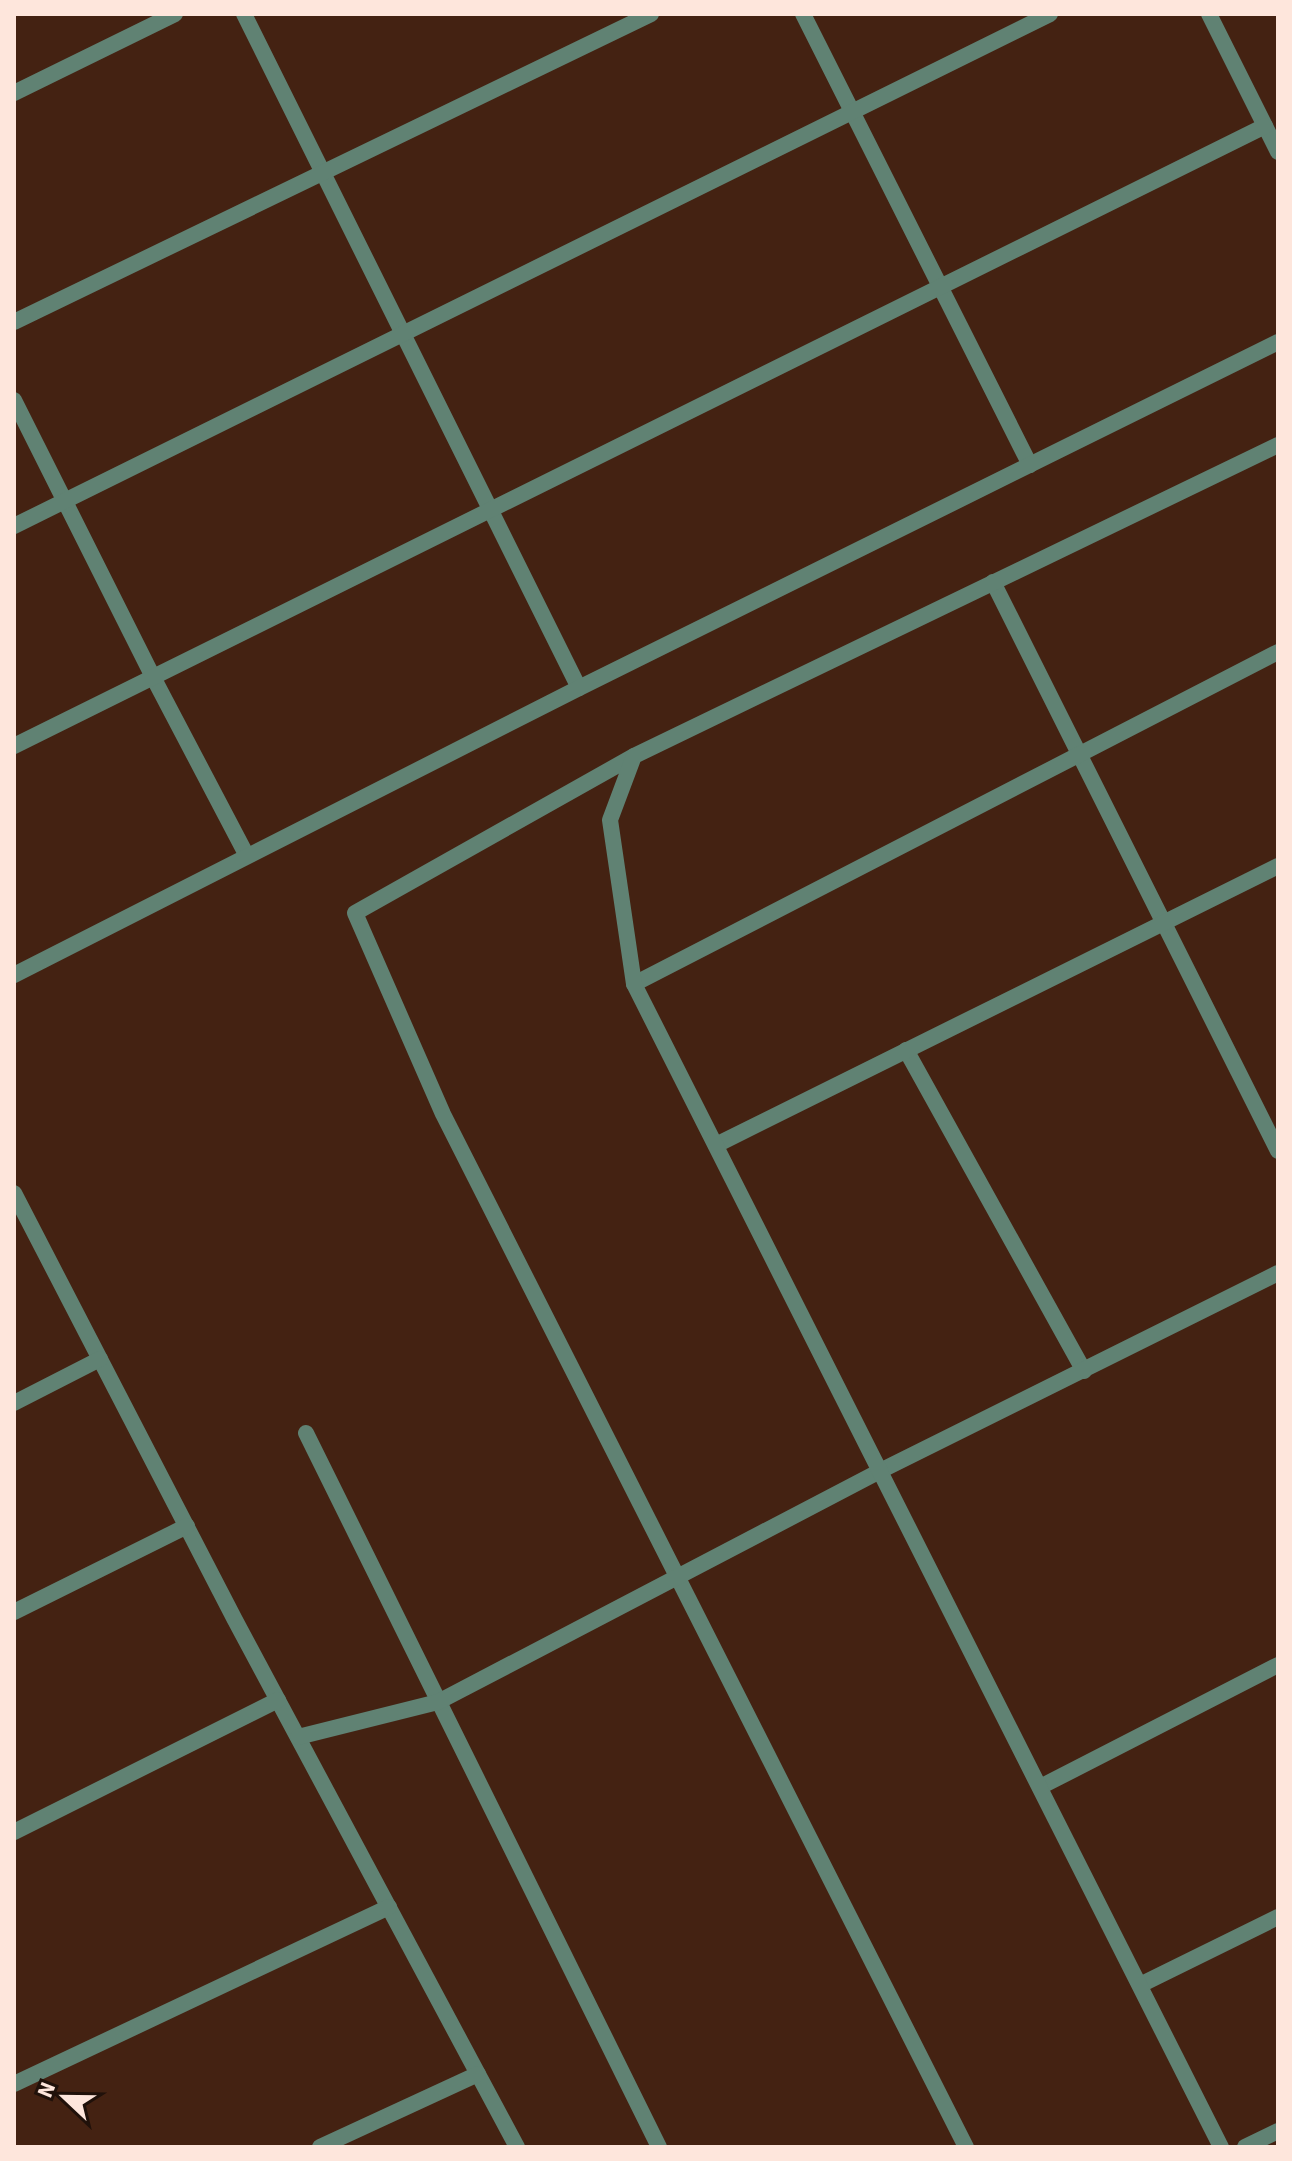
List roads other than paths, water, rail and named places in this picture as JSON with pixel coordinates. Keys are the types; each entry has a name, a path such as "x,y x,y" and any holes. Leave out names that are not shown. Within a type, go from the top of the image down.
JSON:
{"street":[{"path":"14,93 175,14"},
{"path":"244,14 579,688"},
{"path":"14,322 651,14"},
{"path":"803,14 1030,465"},
{"path":"14,526 1050,14"},
{"path":"1209,14 1278,152"},
{"path":"14,746 1265,126"},
{"path":"14,975 579,688 1278,342"},
{"path":"14,400 247,856"},
{"path":"966,2147 443,1114 355,913 634,756 1278,445"},
{"path":"993,582 1278,1151"},
{"path":"634,984 1278,652"},
{"path":"634,756 610,820 634,984 1221,2147"},
{"path":"716,1145 1278,866"},
{"path":"906,1050 1084,1371"},
{"path":"15,1198 517,2147"},
{"path":"298,1737 438,1702 880,1471 1278,1273"},
{"path":"14,1403 100,1359"},
{"path":"306,1433 659,2147"},
{"path":"14,1612 187,1526"},
{"path":"1040,1787 1278,1665"},
{"path":"14,1832 278,1700"},
{"path":"14,2084 389,1907"},
{"path":"1140,1985 1278,1917"},
{"path":"320,2147 478,2074"},
{"path":"1245,2147 1278,2131"}]}
